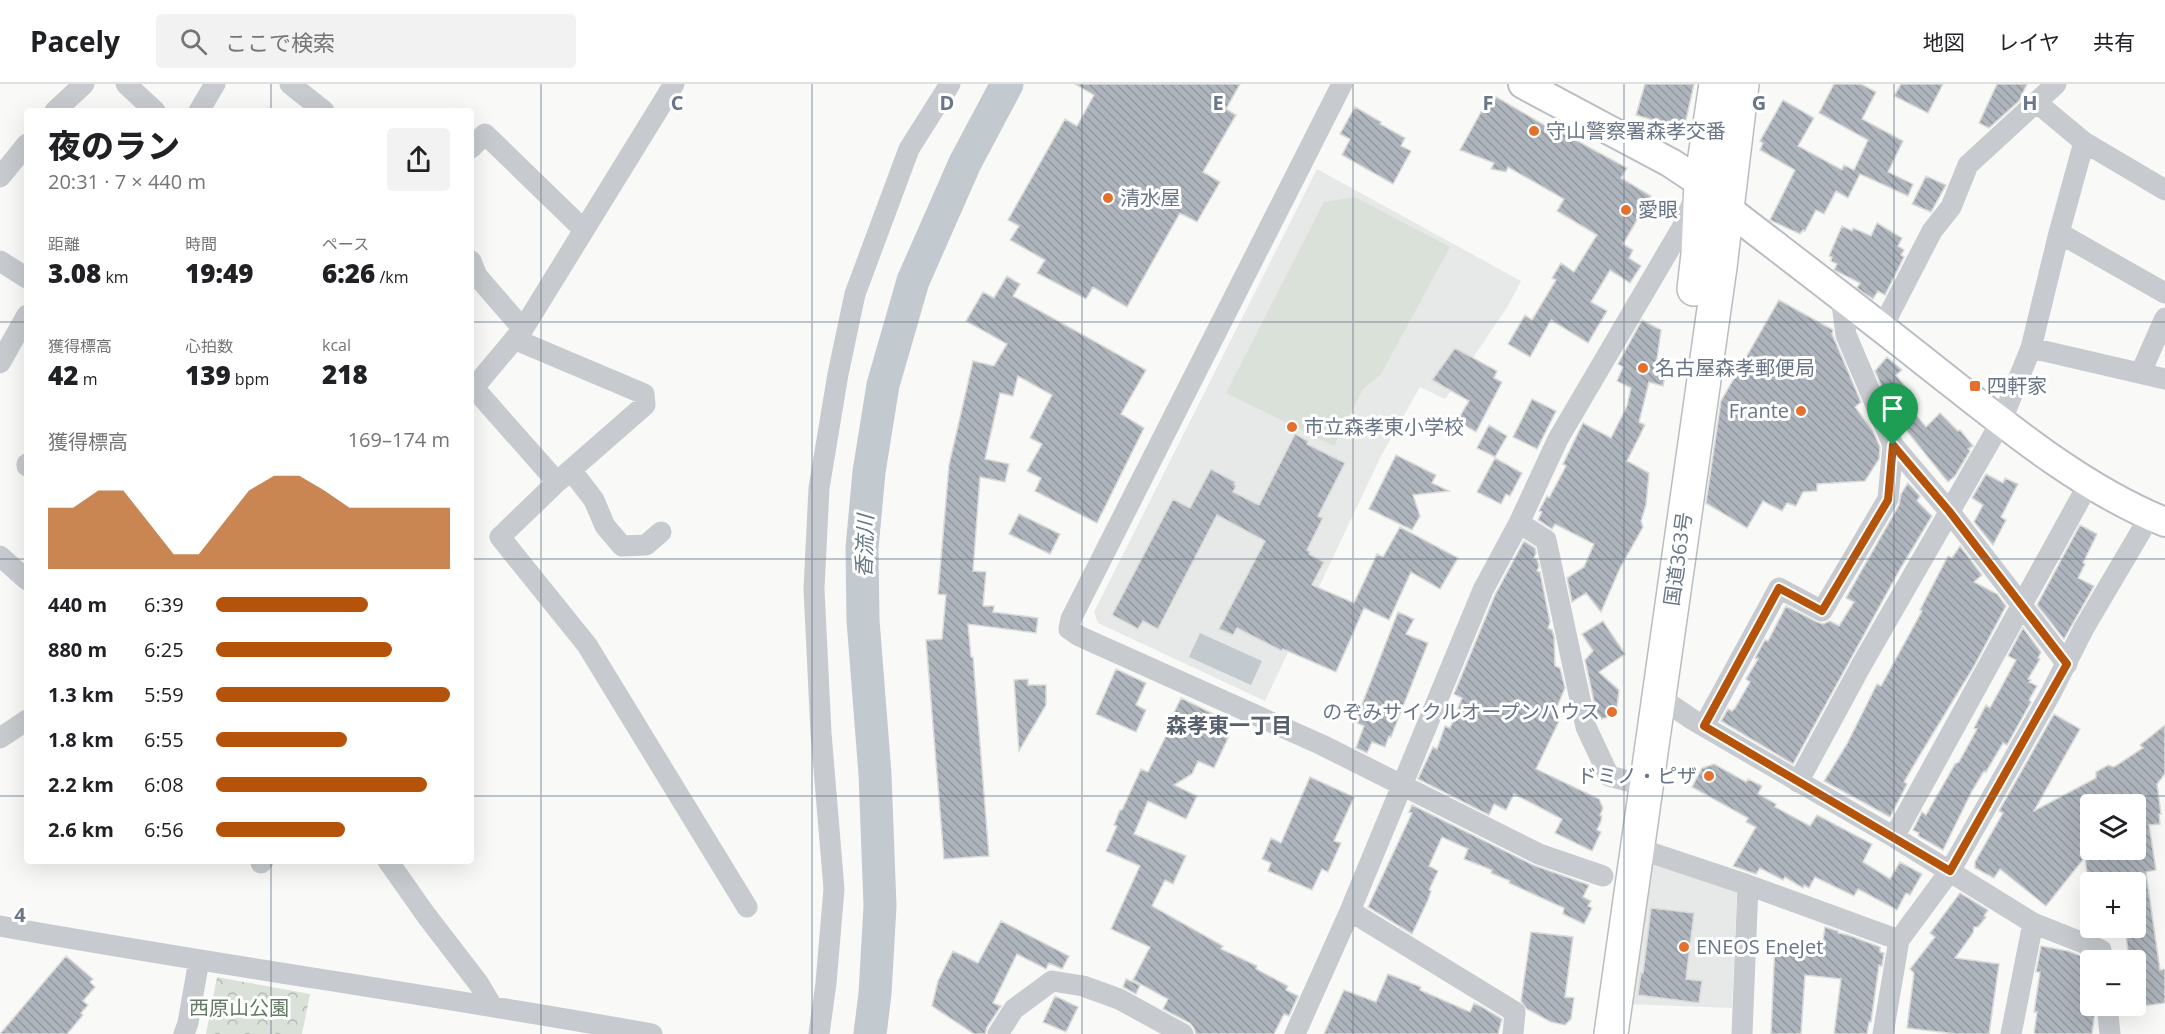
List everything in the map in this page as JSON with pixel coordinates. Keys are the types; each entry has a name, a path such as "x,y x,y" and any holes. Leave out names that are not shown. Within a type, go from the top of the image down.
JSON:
{"highway":[{"name":"国道363号","path":"1611,1034 1637,848 1649,695 1698,254 1701,183 1716,84"},
{"name":"国道363号","path":"1592,1034 1628,781 1649,695 1720,267 1725,207 1742,84"}],"street":[{"path":"58,108 84,84"},
{"path":"126,84 152,108"},
{"path":"201,108 215,84"},
{"path":"290,84 320,108"},
{"path":"474,388 519,334 674,84"},
{"path":"819,1034 834,889 821,733 814,589 819,488 838,374 855,294 909,149 950,84"},
{"path":"1342,84 1076,608 1069,629 1079,636 1322,745 1539,854 1603,876"},
{"path":"1522,84 1671,163 1701,183 1725,207 2001,422 2089,483 2157,519 2084,628 2067,664 1950,871 1899,940 1882,1034"},
{"path":"1882,328 1932,231 1951,207 1968,165 2056,84"},
{"path":"2036,102 2084,142 2165,190"},
{"path":"474,145 485,134 584,230"},
{"path":"1798,782 2001,422 2031,348 2084,142"},
{"path":"0,177 24,148"},
{"path":"1295,1034 1350,911 1484,590 1558,439 1683,226 1701,183"},
{"path":"2059,233 2165,293"},
{"path":"0,261 24,276"},
{"path":"474,268 519,334 644,394 645,405 564,476 500,537 587,645 747,907"},
{"path":"1841,296 1846,335 1893,445 1949,511 2067,664"},
{"path":"2141,372 2165,318"},
{"path":"0,363 24,320"},
{"path":"2031,348 2165,379"},
{"path":"474,392 564,476 594,500 605,526 622,546 646,545 661,532"},
{"path":"1704,726 1779,588 1822,611 1888,500 1893,445"},
{"path":"1894,837 2089,483"},
{"path":"1518,523 1546,540 1586,728 1609,776 1628,781"},
{"path":"0,556 24,576"},
{"path":"1649,695 1894,837 2033,923 2101,950"},
{"path":"0,738 24,722"},
{"path":"1637,848 1748,885 1899,940"},
{"path":"390,864 479,984 492,1006"},
{"path":"1742,1034 1748,885"},
{"path":"1350,911 1515,1012 1514,1034"},
{"path":"2011,1034 2033,923"},
{"path":"0,926 652,1034"},
{"path":"184,1034 200,960"},
{"path":"998,1034 1014,1009 1052,981 1083,986 1119,999 1183,1034"},
{"path":"2108,1016 2110,1034"}],"shaded area":[{"name":"市立森孝東小学校","path":"1317,169 1521,281 1508,306 1445,399 1420,387 1381,456 1265,701 1098,623 1094,612"},
{"path":"1200,633 1262,661 1251,685 1189,657"},
{"name":"ENEOS EneJet","path":"1646,861 1737,891 1732,1008 1625,1004"}],"green space":[{"path":"1355,197 1450,247 1381,374 1363,389 1334,446 1226,393 1324,202"},
{"name":"西原山公園","path":"217,977 310,994 302,1034 206,1034"}],"building":[{"name":"清水屋","path":"1075,84 1240,84 1226,109 1236,115 1203,172 1220,182 1197,222 1180,213 1127,307 1093,287 1086,299 1037,273 1045,260 1010,240 1019,226 1008,220 1065,119 1077,126 1094,95"},
{"path":"1645,84 1694,84 1684,129 1636,115"},
{"path":"1834,84 1861,84 1876,92 1862,119 1903,141 1888,172 1913,184 1908,196 1860,174 1848,198 1836,191 1824,214 1816,210 1805,231 1803,230 1800,234 1770,220 1795,170 1760,150 1763,143 1760,141 1783,100 1814,118 1798,146 1842,170 1844,165 1854,170 1868,140 1819,113"},
{"path":"1901,84 1943,84 1928,113 1894,96"},
{"path":"1997,84 2027,84 2019,101 1989,128 1979,123"},
{"path":"1491,94 1551,129 1552,127 1627,168 1621,178 1651,196 1623,244 1633,250 1629,258 1641,266 1630,283 1610,270 1591,302 1607,311 1588,343 1551,320 1530,357 1508,344 1525,315 1532,320 1556,280 1552,278 1561,263 1574,272 1597,235 1557,211 1564,199 1508,167 1506,172 1491,169 1494,163 1460,150"},
{"path":"1355,107 1405,138 1401,146 1411,151 1393,184 1342,155 1350,139 1340,134"},
{"path":"1926,176 1946,185 1931,212 1912,204"},
{"path":"1877,223 1902,238 1898,246 1904,250 1901,255 1904,257 1885,295 1878,291 1873,299 1857,288 1860,283 1834,270 1837,264 1831,261 1832,257 1829,256 1842,226 1871,236"},
{"path":"1007,276 1020,284 1013,296 1146,370 1121,414 1144,428 1097,523 1035,491 1041,478 1027,471 1042,444 1030,438 1052,395 1018,376 1013,396 1000,393 985,459 1009,464 1005,482 980,477 973,571 986,572 983,606 994,606 993,612 1038,618 1036,633 968,624 971,657 973,657 989,856 944,859 926,640 942,639 946,595 938,594 949,465 973,361 994,366 1007,344 966,321 983,292 994,298"},
{"path":"1779,300 1833,330 1832,334 1861,402 1855,407 1873,431 1880,447 1879,459 1865,481 1817,484 1817,491 1803,492 1796,506 1787,503 1782,511 1763,501 1747,528 1706,503 1721,401"},
{"path":"1642,320 1661,330 1656,366 1666,371 1663,386 1649,382 1639,422 1645,425 1627,461 1649,473 1646,505 1641,521 1643,527 1620,568 1601,612 1586,593 1572,602 1567,578 1584,567 1594,544 1555,524 1552,529 1538,520 1542,512 1539,511 1547,496 1549,498 1566,466 1563,464 1583,423 1611,438 1627,406 1631,388 1617,381 1623,367 1618,364"},
{"path":"1455,348 1497,371 1494,378 1502,382 1476,432 1457,421 1469,401 1432,380"},
{"path":"1887,357 1902,370 1896,375 1914,398 1907,404 1926,427 1940,413 1958,431 1960,430 1973,446 1968,449 1970,451 1955,476 1948,482 1894,415 1875,371"},
{"path":"1532,399 1556,411 1537,449 1513,437"},
{"path":"1489,425 1507,436 1495,457 1477,448"},
{"path":"1295,434 1308,441 1307,444 1345,463 1318,516 1323,518 1307,550 1309,554 1324,562 1312,585 1354,603 1377,554 1383,557 1400,527 1458,558 1440,589 1411,572 1389,620 1364,608 1336,672 1283,649 1282,651 1237,628 1233,635 1219,629 1265,541 1217,515 1158,629 1143,621 1138,629 1112,615 1173,499 1190,508 1211,469 1235,482 1233,492 1259,505"},
{"path":"1396,455 1436,475 1432,483 1449,491 1413,495 1420,516 1412,530 1369,509"},
{"path":"1495,458 1522,473 1510,496 1506,494 1501,504 1477,492"},
{"path":"1986,474 2003,483 2005,478 2018,484 2001,517 2006,520 1993,545 1974,522 1983,505 1972,498"},
{"path":"1908,483 1920,496 1917,501 1932,516 1900,569 1793,764 1721,721 1728,709 1732,711 1735,708 1750,682 1746,679 1758,659 1755,658 1765,640 1768,641 1786,606 1817,622 1823,624 1830,621 1839,626 1854,602 1846,598 1899,505 1901,494"},
{"path":"1019,514 1060,534 1050,554 1009,534"},
{"path":"2080,525 2097,534 2078,578 2094,586 2064,639 2037,605"},
{"path":"1524,541 1535,548 1534,558 1537,559 1539,566 1537,571 1540,572 1550,622 1548,628 1552,630 1554,636 1555,666 1560,668 1565,688 1554,714 1561,717 1536,769 1599,799 1603,808 1597,830 1601,832 1592,851 1555,833 1562,819 1514,794 1506,810 1494,804 1489,815 1418,779 1433,747 1437,749 1445,726 1450,728 1462,698 1454,694 1495,595"},
{"path":"1960,546 1982,575 1974,582 1997,594 2006,606 1973,668 1904,782 1907,784 1890,817 1824,781 1847,744 1877,684 1881,686 1922,611 1920,610 1948,556 1952,558"},
{"path":"1398,612 1414,619 1406,634 1428,643 1391,737 1389,736 1385,747 1372,742 1367,753 1356,748 1364,726 1355,722"},
{"path":"1603,621 1625,654 1599,672 1619,690 1616,715 1598,720 1585,660 1593,651 1582,634"},
{"path":"2023,628 2041,652 2038,658 2040,659 2028,679 2037,686 2029,700 2031,702 2007,745 2003,743 1972,791 1943,850 1920,837 1919,833 1913,830 1922,812 1926,815 1955,764 1959,762 1977,729 1974,728 1986,705 1990,708 2016,660 2008,656"},
{"path":"1116,669 1146,683 1136,705 1146,710 1136,732 1096,714"},
{"path":"1028,679 1028,685 1046,685 1046,705 1019,751 1014,680"},
{"path":"1181,698 1224,719 1230,734 1214,768 1198,761 1192,774 1174,785 1197,796 1186,819 1148,801 1134,834 1186,856 1173,884 1165,880 1152,906 1223,946 1221,949 1257,966 1256,969 1288,986 1286,990 1298,996 1289,1016 1284,1014 1274,1034 1196,1034 1190,1023 1163,1009 1168,999 1133,980 1150,947 1111,929 1140,866 1106,851 1117,826 1114,825 1120,810 1141,769 1148,772 1173,722 1170,721"},
{"path":"2054,714 2080,729 2034,811 2096,778 2096,772 2108,765 2114,767 2143,748 2140,745 2165,725 2165,774 2157,784 2160,824 2149,825 2156,870 2087,872 2085,860 2146,860 2146,794 2080,794 2080,860 2083,860 2046,906 2000,869 1994,878 1975,868 1975,862 2003,813 1999,811"},
{"path":"1714,764 1746,782 1748,779 1762,786 1758,794 1776,804 1775,807 1810,826 1817,815 1872,844 1863,862 1890,879 1900,862 1922,874 1910,895 1906,893 1897,910 1858,889 1854,896 1815,877 1809,888 1804,885 1803,888 1785,877 1783,880 1760,868 1756,874 1733,866 1756,827 1746,822 1748,818 1692,787 1702,768"},
{"path":"1310,777 1354,797 1334,841 1341,843 1328,872 1322,869 1312,890 1268,871 1271,863 1262,859 1271,838 1281,843"},
{"path":"1412,805 1533,865 1589,885 1583,897 1591,901 1588,906 1592,908 1584,924 1563,914 1564,908 1509,883 1510,881 1491,873 1492,870 1464,859 1468,849 1442,837 1429,866 1438,871 1429,890 1431,891 1428,900 1412,934 1368,907 1412,813 1409,812"},
{"path":"2146,872 2160,970 2165,969 2165,1003 2146,1006 2146,950 2128,950 2126,938 2146,938"},
{"path":"1960,893 1988,910 1984,916 1986,917 1978,927 1974,927 1973,933 1955,958 1999,964 1989,1034 1956,1034 1907,1028 1914,973 1910,969 1935,937 1930,933"},
{"path":"1651,908 1694,913 1686,979 1702,981 1699,1003 1638,995"},
{"path":"1001,921 1069,956 1062,969 1049,963 1046,969 1017,954 993,1003 1001,1006 985,1034 974,1034 932,1006 938,981 953,951 978,963"},
{"path":"1825,927 1880,947 1880,952 1884,953 1882,966 1879,965 1871,1022 1869,1022 1867,1034 1834,1034 1841,979 1805,975 1801,1034 1771,1034 1775,943 1822,946"},
{"path":"1531,932 1573,937 1565,997 1574,998 1571,1019 1565,1025 1551,1022 1527,1009 1521,1001"},
{"path":"2041,946 2080,956 2080,1016 2094,1016 2092,1034 2034,1034 2037,1012 2034,1012 2040,972 2036,972"},
{"path":"66,956 93,979 90,982 95,987 83,1001 88,1005 81,1013 83,1015 67,1034 0,1034"},
{"path":"1388,974 1421,987 1420,990 1470,1012 1474,1003 1482,1007 1502,1019 1498,1034 1324,1034 1344,990 1376,1002"},
{"path":"1126,979 1140,985 1136,994 1123,987"},
{"path":"1055,996 1078,1007 1066,1032 1043,1022"}],"waterway":[{"name":"香流川","path":"870,1034 875,994 880,906 875,774 863,620 862,548 869,472 883,385 913,281 965,163 1007,84"}],"place":[{"name":"守山警察署森孝交番","path":"1534,131"},
{"name":"清水屋","path":"1108,198"},
{"name":"愛眼","path":"1626,210"},
{"name":"名古屋森孝郵便局","path":"1643,368"},
{"name":"四軒家","path":"1975,386"},
{"name":"Frante","path":"1801,411"},
{"name":"市立森孝東小学校","path":"1292,427"},
{"name":"のぞみサイクルオープンハウス","path":"1612,712"},
{"name":"ドミノ・ピザ","path":"1709,776"},
{"name":"ENEOS EneJet","path":"1684,947"}],"district":[{"name":"森孝東一丁目","path":"1229,726"}],"route":[{"path":"1893,445 1949,511 2067,664 1950,871 1704,726 1779,588 1822,611 1888,500 1893,445"}]}
